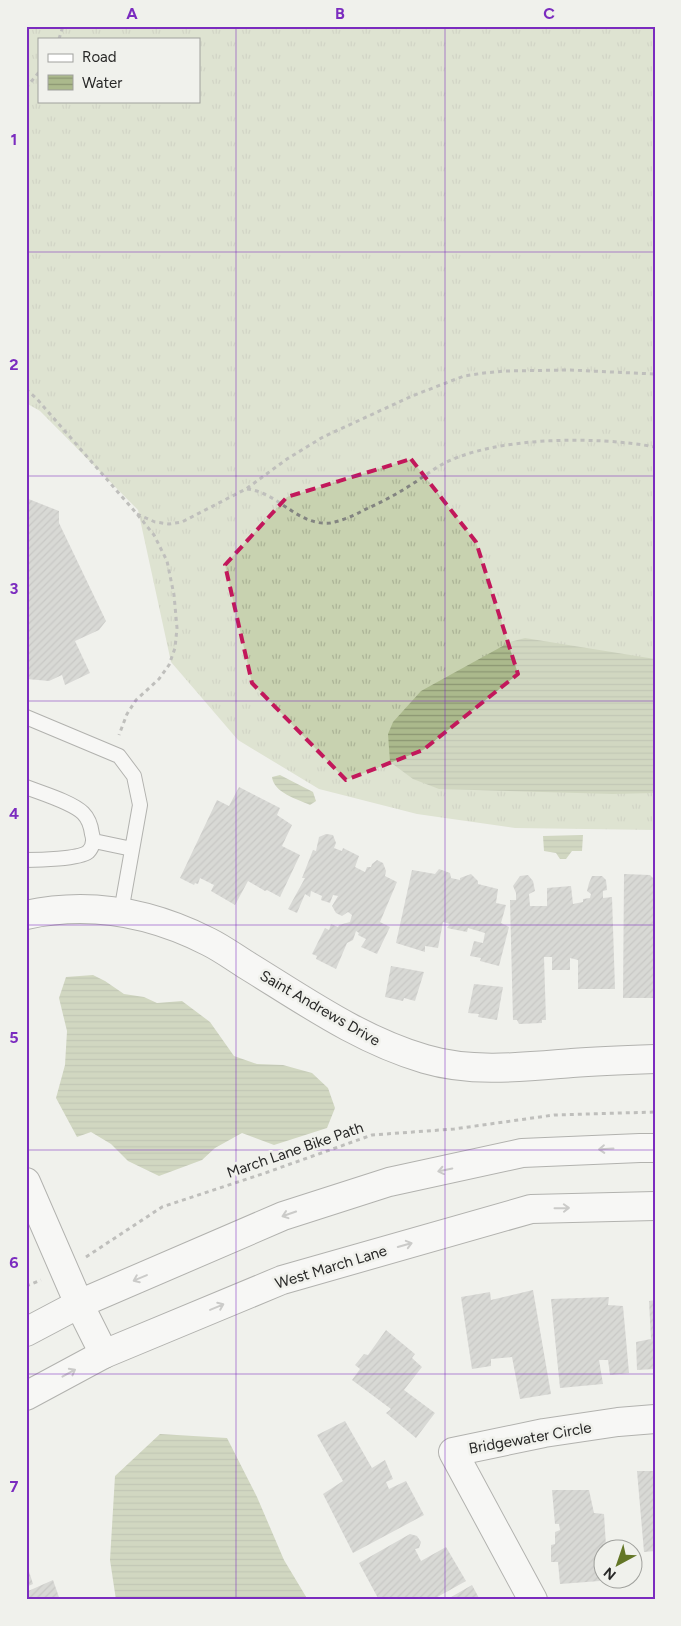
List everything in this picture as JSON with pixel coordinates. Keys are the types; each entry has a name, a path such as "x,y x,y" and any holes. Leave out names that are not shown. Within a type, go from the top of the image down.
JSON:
{"main road":[{"name":"Saint Andrews Drive","path":"26,915 49,910 80,908 121,912 164,923 210,942 349,1028 392,1048 427,1060 468,1067 510,1068 655,1059"},
{"path":"26,1332 79,1304 284,1216 389,1182 522,1153 655,1148"},
{"path":"26,1182 79,1304 104,1354"},
{"name":"West March Lane","path":"26,1396 104,1354 282,1280 531,1209 655,1206"},
{"name":"Bridgewater Circle","path":"533,1600 453,1452 544,1433 618,1422 655,1420"}],"lane":[{"path":"26,716 119,756 134,776 140,805 121,912"},
{"path":"26,787 82,812 90,823 94,841 89,851 82,855 44,860 26,860"},
{"path":"94,841 132,849"}],"path":[{"path":"59,38 63,26"},
{"path":"26,88 38,73"},
{"path":"137,514 155,522 169,524 182,522 246,489 287,459 323,438 412,396 464,376 484,372 570,370 655,374"},
{"path":"26,389 137,514 154,535 166,561 174,595 175,648 169,665 160,680 136,700 127,714 113,753"},
{"path":"246,489 267,495 295,514 314,521 330,523 384,501 443,464 469,454 502,446 532,442 616,441 655,447"},
{"name":"March Lane Bike Path","path":"26,1286 65,1270 162,1206 265,1173 372,1135 454,1129 554,1115 655,1112"}],"highlighted area":[{"path":"411,459 476,542 518,674 423,750 346,780 252,683 225,565 287,497"}],"green space":[{"path":"26,26 655,26 655,830 515,828 417,814 319,789 238,740 171,662 138,510 40,411 26,403"}],"water":[{"path":"525,638 655,659 655,793 612,794 439,789 413,779 390,762 388,734 393,722 421,691 510,642"},
{"path":"280,775 313,792 316,801 310,805 281,791 274,783 272,777"},
{"path":"583,835 582,851 572,851 566,859 560,859 556,853 544,851 543,836"},
{"path":"93,975 124,994 144,997 157,1003 182,1001 210,1022 234,1056 257,1064 283,1065 312,1073 328,1088 335,1108 327,1128 274,1145 242,1133 215,1148 202,1160 159,1176 128,1161 111,1144 91,1132 77,1137 56,1098 65,1065 67,1031 59,998 66,977"},
{"path":"160,1434 227,1438 257,1497 284,1560 308,1600 116,1600 110,1560 115,1476"}],"building":[{"path":"26,498 59,511 59,523 106,621 99,630 75,641 90,673 65,685 62,675 49,681 27,679 26,676"},
{"path":"239,787 280,808 277,815 292,825 282,846 300,855 280,897 248,881 235,905 211,891 214,885 200,878 198,884 195,883 194,885 180,878 217,800 229,806"},
{"path":"326,834 333,835 336,843 334,848 342,851 343,848 359,856 355,867 365,872 367,867 371,867 377,860 383,863 386,871 385,876 397,882 380,922 390,927 377,954 361,947 366,939 358,935 359,933 356,931 353,940 347,943 336,969 316,959 317,956 312,954 325,928 329,930 331,924 338,927 350,922 352,915 348,912 342,916 336,913 332,906 338,896 333,895 330,903 321,900 322,896 311,891 310,897 305,894 297,913 288,909 305,878 302,878 313,850 316,851 319,837"},
{"path":"439,869 450,873 451,878 460,880 460,878 471,874 478,881 478,884 498,889 496,903 506,905 501,923 509,927 499,966 480,961 481,958 470,956 474,941 483,943 485,933 468,928 467,932 447,928 450,924 443,922 438,948 425,946 425,952 396,943 412,870 435,874"},
{"path":"624,874 650,875 655,880 655,998 623,998"},
{"path":"528,875 533,881 535,891 529,894 530,906 547,906 547,888 571,886 573,904 583,902 583,899 590,898 591,894 587,891 592,876 602,876 606,880 607,890 603,891 603,898 612,897 615,989 578,989 578,960 570,958 570,970 552,970 552,957 544,957 546,1020 542,1020 542,1023 519,1024 517,1020 513,1020 510,900 516,900 513,886 520,876"},
{"path":"391,966 424,972 415,1001 404,998 403,1001 385,997"},
{"path":"474,984 503,987 497,1020 478,1017 479,1014 468,1013"},
{"path":"533,1290 551,1394 520,1399 512,1357 491,1359 491,1366 472,1369 461,1297 490,1292 491,1300"},
{"path":"609,1297 608,1305 623,1306 629,1373 610,1375 608,1360 599,1360 603,1384 560,1388 551,1299"},
{"path":"655,1300 655,1369 637,1370 636,1342 651,1339 649,1301"},
{"path":"386,1330 415,1354 412,1358 422,1367 404,1390 435,1413 416,1438 386,1413 391,1409 352,1380 360,1369 355,1365 364,1354 368,1355"},
{"path":"345,1421 372,1468 385,1460 393,1479 386,1482 389,1489 406,1481 424,1515 353,1553 323,1494 343,1481 317,1435"},
{"path":"637,1471 655,1471 655,1551 644,1552"},
{"path":"552,1490 589,1490 594,1513 604,1514 606,1538 594,1538 594,1581 560,1584 558,1562 551,1562 551,1545 555,1544 555,1532 560,1530 559,1524 555,1524"},
{"path":"410,1534 417,1536 421,1542 419,1548 415,1549 421,1561 446,1547 466,1581 432,1600 379,1600 359,1563"},
{"path":"26,1566 33,1584 26,1587"},
{"path":"53,1580 60,1600 26,1600 26,1592"},
{"path":"472,1585 480,1600 446,1600"}]}
